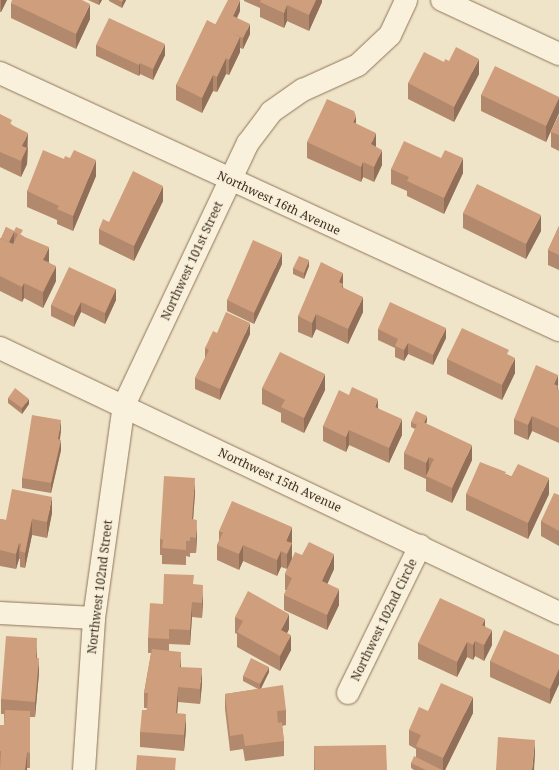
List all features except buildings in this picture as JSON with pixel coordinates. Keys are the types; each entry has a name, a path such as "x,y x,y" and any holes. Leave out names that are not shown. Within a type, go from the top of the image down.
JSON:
{"street":[{"name":"Northwest 101st Street","path":"124,405 248,143 271,112 303,90 358,65 390,35 406,0"},
{"path":"442,0 559,54"},
{"name":"Northwest 16th Avenue","path":"0,73 230,181 559,330"},
{"name":"Northwest 15th Avenue","path":"0,348 124,405 559,612"},
{"name":"Northwest 102nd Street","path":"84,770 94,618 124,405"},
{"name":"Northwest 102nd Circle","path":"348,693 420,546"},
{"path":"0,613 94,618"}]}
